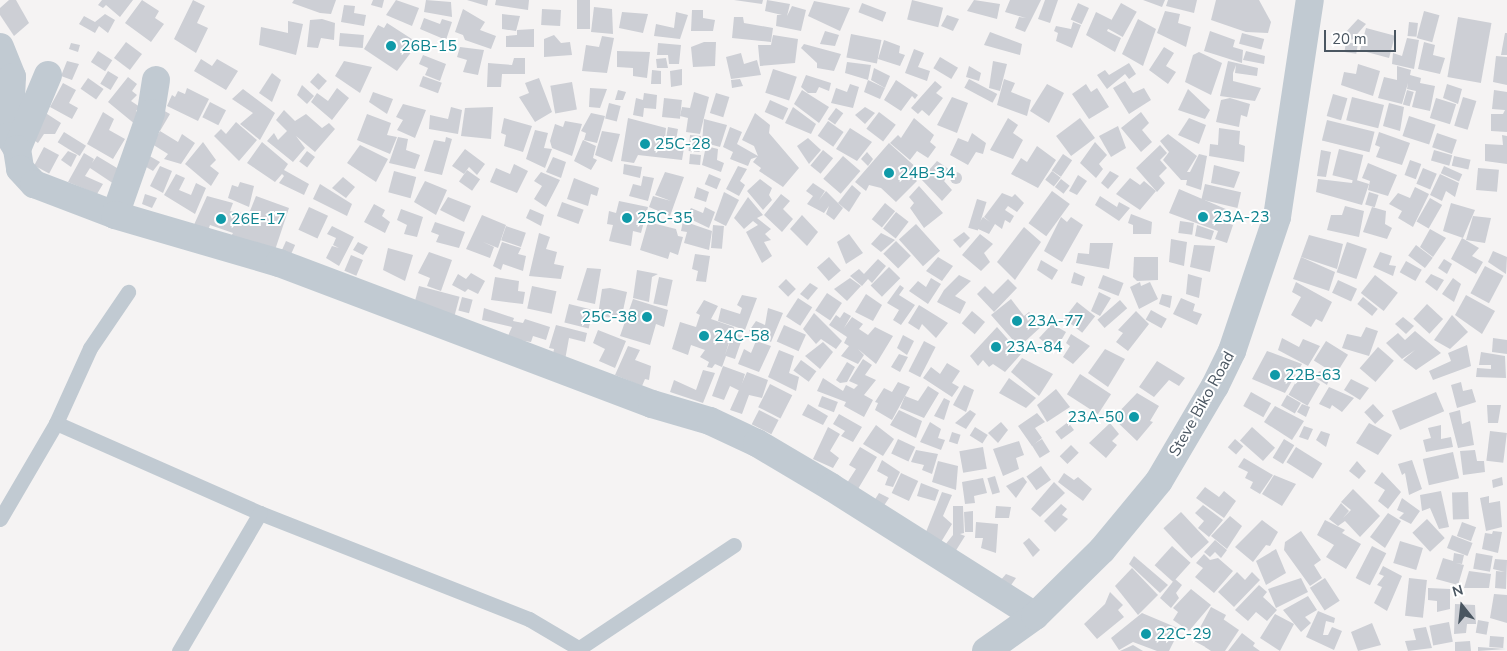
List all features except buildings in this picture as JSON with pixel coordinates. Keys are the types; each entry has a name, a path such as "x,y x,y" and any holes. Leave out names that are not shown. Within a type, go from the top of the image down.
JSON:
{"street":[{"name":"Steve Biko Road","path":"986,651 1035,616 1080,574 1140,506 1204,404 1232,351 1277,217 1310,0"},
{"path":"0,47 12,77 9,136 17,149"},
{"path":"48,75 17,149 17,163 28,179 115,215 279,263 652,404 710,421 757,443 831,487 1035,616"},
{"path":"115,215 150,113 156,80"}],"lane":[{"path":"0,518 56,423 90,348 128,292"},
{"path":"56,423 260,513 529,619 577,650 734,545"},
{"path":"179,651 260,513"}],"place":[{"name":"26B-15","path":"391,46"},
{"name":"25C-28","path":"645,144"},
{"name":"24B-34","path":"889,173"},
{"name":"23A-23","path":"1203,217"},
{"name":"25C-35","path":"627,218"},
{"name":"26E-17","path":"221,219"},
{"name":"25C-38","path":"647,317"},
{"name":"23A-77","path":"1017,321"},
{"name":"24C-58","path":"704,336"},
{"name":"23A-84","path":"996,347"},
{"name":"22B-63","path":"1275,375"},
{"name":"23A-50","path":"1134,417"},
{"name":"22C-29","path":"1146,634"}]}
